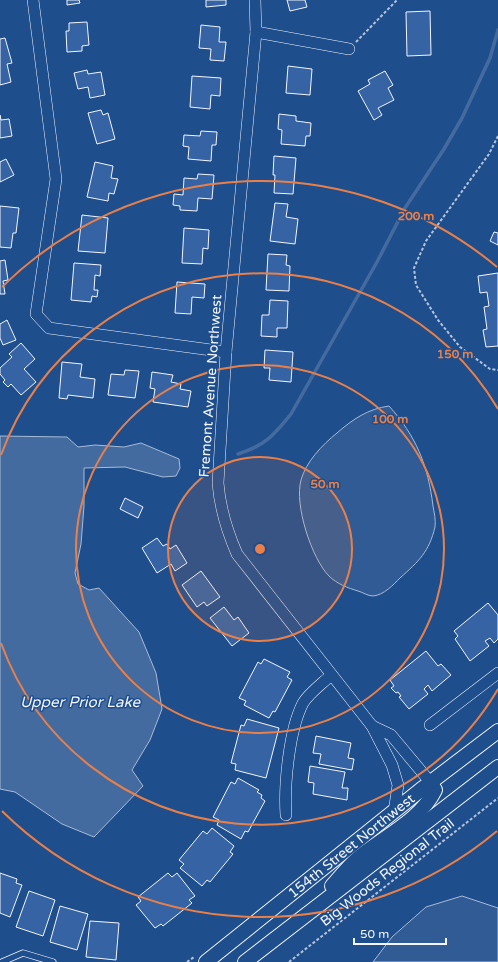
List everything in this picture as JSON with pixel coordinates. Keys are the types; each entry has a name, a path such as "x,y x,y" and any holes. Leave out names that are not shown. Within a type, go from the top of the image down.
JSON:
{"street":[{"path":"32,0 56,179 36,314 49,328 226,352"},
{"name":"Fremont Avenue Northwest","path":"255,0 256,32 226,352 218,483 220,505 229,535 237,554 372,726 392,765 398,785 394,812"},
{"path":"256,32 349,49"},
{"path":"430,725 498,673"},
{"path":"286,815 285,794 292,740 304,703 331,675"},
{"name":"Fremont Avenue Northwest","path":"372,726 391,734 431,783"},
{"name":"154th Street Northwest","path":"206,962 498,731"},
{"name":"154th Street Northwest","path":"245,962 498,767"},
{"path":"304,916 356,860 416,815 429,802 435,790 431,783"}],"lane":[{"path":"2,962 23,953 53,962"}],"path":[{"path":"349,49 397,0"},
{"path":"498,136 488,154 426,241 414,268 416,285 438,320 460,347 490,368 498,370"},
{"name":"Big Woods Regional Trail","path":"289,962 498,798"}],"shaded area":[{"path":"389,406 407,429 424,464 431,491 435,527 430,543 418,561 388,589 381,594 373,596 350,589 339,583 332,579 323,568 316,557 306,531 302,517 299,491 303,473 315,454 331,438 361,415 381,407"},
{"path":"462,896 498,908 498,962 373,962 392,937 426,907"}],"water":[{"name":"Upper Prior Lake","path":"0,436 67,437 78,447 95,445 124,447 141,443 179,459 180,468 176,476 163,477 125,467 84,468 84,506 81,544 75,573 78,584 89,590 99,588 139,632 156,673 162,709 150,740 132,770 143,786 94,837 62,824 15,792 0,789"}],"building":[{"path":"67,0 79,0 80,3 67,5"},
{"path":"206,0 226,0 226,5 206,7"},
{"path":"287,0 305,0 307,7 290,11"},
{"path":"430,11 431,55 407,56 406,12"},
{"path":"87,22 89,45 82,46 82,51 67,52 66,31 69,31 69,23"},
{"path":"201,25 220,27 219,42 226,42 224,61 210,60 211,49 199,48"},
{"path":"5,38 12,63 7,64 11,82 0,85 0,39"},
{"path":"288,66 312,69 310,95 286,93"},
{"path":"87,70 88,74 101,72 105,95 90,98 88,87 78,89 74,73"},
{"path":"385,71 393,85 388,88 394,100 378,108 382,115 374,120 358,91 370,84 368,80"},
{"path":"192,76 221,78 220,96 211,95 210,109 190,107"},
{"path":"101,110 103,115 108,113 115,139 97,144 88,113"},
{"path":"279,114 296,116 296,121 311,123 310,136 306,136 305,146 281,144 282,130 278,129"},
{"path":"0,115 1,120 9,119 12,136 0,138"},
{"path":"201,131 217,132 216,145 212,145 211,161 188,159 189,147 183,146 184,135 200,136"},
{"path":"274,156 296,158 293,194 274,193"},
{"path":"6,159 14,175 0,182 0,162"},
{"path":"95,162 113,166 111,178 118,179 114,194 109,193 108,201 87,197"},
{"path":"198,174 214,175 212,199 198,198 197,211 180,210 180,206 173,205 174,194 183,195 184,178 197,179"},
{"path":"275,203 288,204 286,217 298,219 295,244 270,241"},
{"path":"0,206 19,208 16,233 13,233 11,248 0,247"},
{"path":"82,215 108,218 105,253 78,251"},
{"path":"184,228 209,230 208,249 203,248 202,264 182,263"},
{"path":"494,232 498,233 498,245 490,241"},
{"path":"268,254 287,255 286,265 290,266 289,291 266,290"},
{"path":"5,260 8,280 3,281 5,294 0,294 0,261"},
{"path":"74,263 101,265 100,276 95,275 94,290 98,290 97,297 92,296 91,302 71,300"},
{"path":"498,273 498,346 486,347 483,330 487,329 484,307 489,306 487,292 480,293 478,276"},
{"path":"177,282 205,284 204,298 192,297 191,314 175,313"},
{"path":"270,300 288,301 287,328 277,328 277,337 261,336 262,315 269,315"},
{"path":"7,320 16,340 3,345 0,338 0,324"},
{"path":"21,343 35,359 24,369 36,382 21,395 11,384 8,387 3,382 5,380 0,374 0,368 12,357 9,354"},
{"path":"265,350 293,352 291,382 269,380 270,368 264,368"},
{"path":"62,362 82,364 80,377 95,379 93,398 68,395 67,399 59,398"},
{"path":"125,370 139,371 135,398 108,395 111,374 124,375"},
{"path":"152,372 173,375 171,382 181,384 180,389 191,391 188,407 153,402 155,389 150,388"},
{"path":"125,498 143,507 138,518 120,509"},
{"path":"157,538 163,546 167,544 170,549 176,545 187,563 175,571 171,564 157,573 142,548"},
{"path":"201,571 220,597 207,606 204,602 197,607 182,585"},
{"path":"488,603 498,615 498,639 494,643 490,638 485,641 489,646 470,661 455,639 458,636 454,631"},
{"path":"224,607 234,620 238,617 249,633 232,646 210,618"},
{"path":"426,651 438,666 441,664 451,675 432,691 428,685 424,689 428,694 409,709 399,697 401,696 398,692 396,693 391,688 394,686 390,680"},
{"path":"264,659 290,672 287,677 292,680 275,712 273,711 269,718 244,705 246,701 239,698 258,662 261,664"},
{"path":"247,719 279,728 266,778 235,770 236,764 231,763 241,725 244,726"},
{"path":"316,736 351,743 348,758 354,759 352,770 319,764 321,754 313,753"},
{"path":"310,766 345,772 342,788 348,788 347,800 313,794 314,783 308,782"},
{"path":"238,778 259,790 257,792 262,795 261,798 265,801 248,832 245,831 241,839 217,825 219,820 213,817 231,782 235,784"},
{"path":"212,828 234,846 230,852 233,854 210,882 207,880 202,886 180,868 184,864 179,860 203,831 207,834"},
{"path":"0,873 17,879 16,883 22,885 10,917 0,913"},
{"path":"168,873 172,877 177,873 195,896 189,900 192,903 163,926 161,924 155,928 136,905 141,901 138,897"},
{"path":"29,891 55,900 43,936 16,927"},
{"path":"60,906 88,914 77,950 50,942"},
{"path":"90,921 119,923 116,960 86,957"}],"waterway":[{"path":"238,454 248,451 268,439 291,414 377,262 405,208 444,149 462,118 490,58 498,30"}]}
